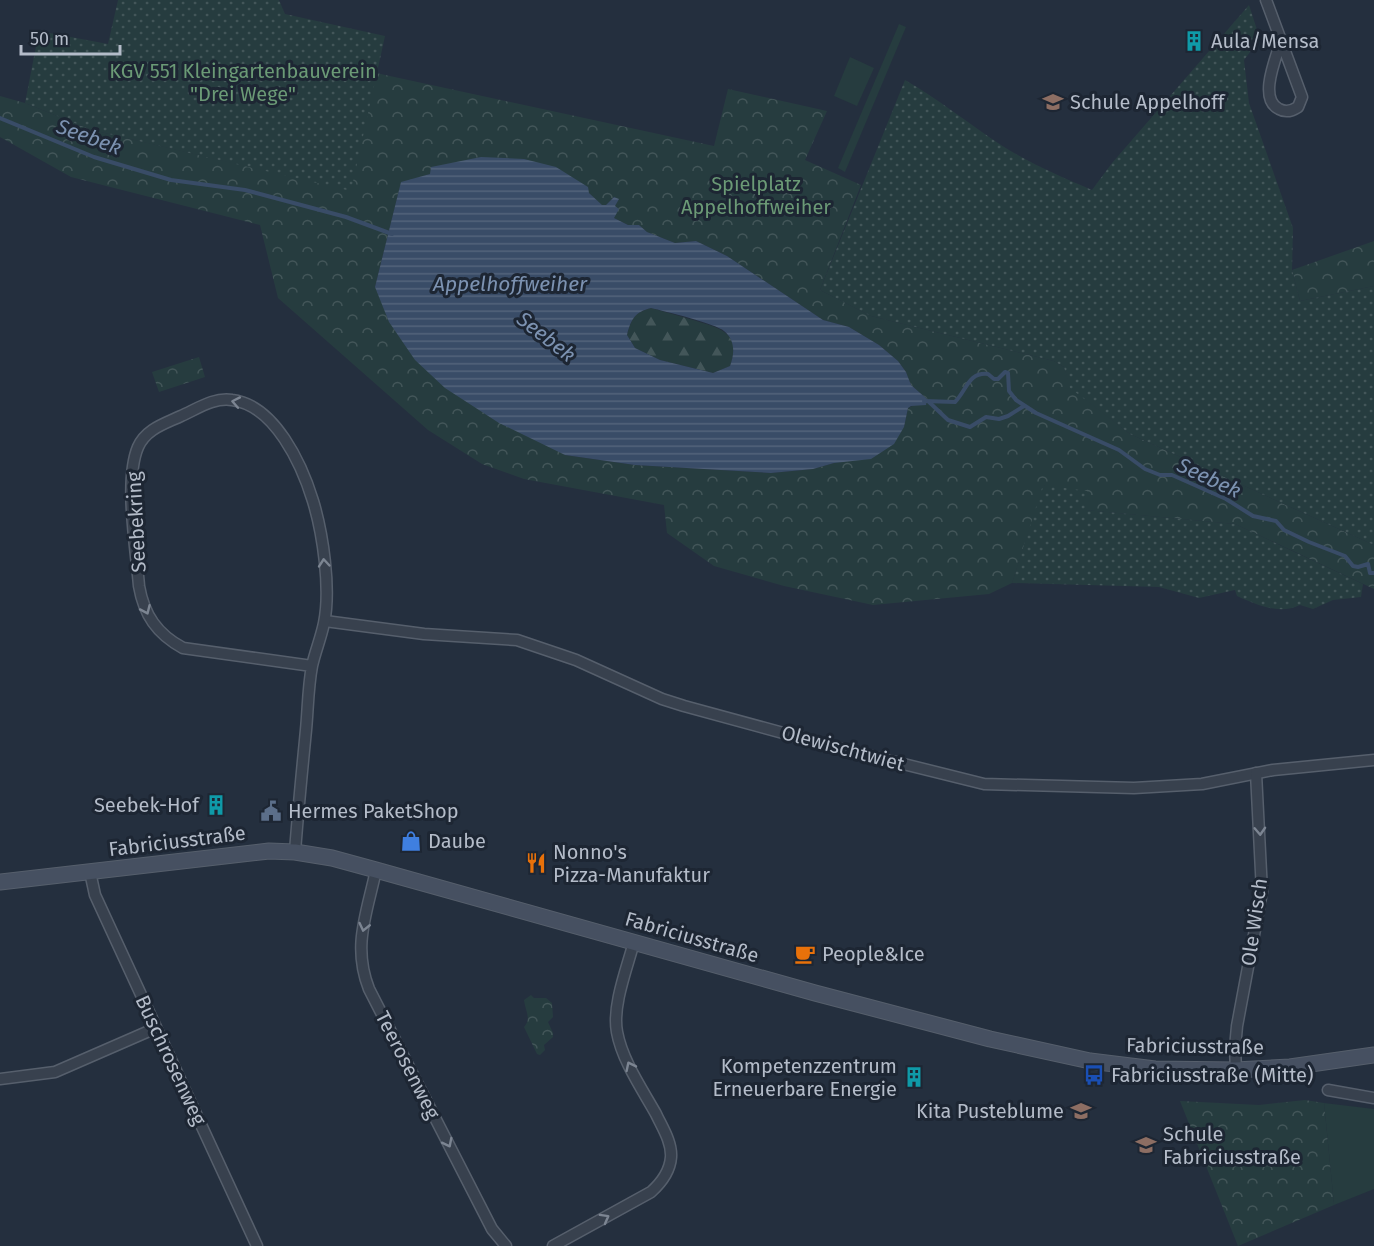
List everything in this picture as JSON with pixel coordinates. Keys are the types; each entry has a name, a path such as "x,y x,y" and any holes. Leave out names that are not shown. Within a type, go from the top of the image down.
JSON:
{"street":[{"path":"1266,0 1302,97 1298,107 1287,112 1281,111 1272,104 1269,94 1281,41"},
{"name":"Seebekring","path":"295,852 312,666 325,621 325,562 318,521 308,486 293,453 273,423 250,405 232,400 209,403 152,429 143,438 132,463 131,482 141,599 157,629 183,648 312,666"},
{"name":"Olewischtwiet","path":"325,621 424,634 517,640 576,660 662,699 684,706 984,784 1134,788 1202,784 1256,773 1374,760"},
{"name":"Ole Wisch","path":"1236,1070 1237,1026 1262,892 1256,773"},
{"name":"Fabriciusstraße","path":"0,882 269,851 295,852 332,858 815,993 990,1039 1076,1058 1155,1069 1236,1070 1307,1066 1374,1055"},
{"name":"Teerosenweg","path":"376,870 361,940 360,955 363,972 369,988 492,1229 506,1246"},
{"name":"Buschrosenweg","path":"90,872 95,895 257,1246"},
{"path":"554,1246 651,1192 663,1178 671,1158 668,1138 621,1047 616,1030 615,1014 634,942"},
{"path":"0,1079 55,1072 156,1028"},
{"path":"1328,1090 1374,1098"}],"green space":[{"name":"KGV 551 Kleingartenbauverein \"Drei Wege\"","path":"118,0 279,0 285,14 385,36 351,191 92,130 25,103 39,31 108,44"},
{"path":"1249,5 1260,39 1244,60 1249,103 1293,228 1292,270 1300,301 1374,286 1374,545 1130,434 1070,388 1064,367 1054,361 871,316 820,290 905,80 1012,152 1092,190 1112,163"},
{"path":"899,24 906,27 845,172 838,168"},
{"path":"850,57 874,68 857,106 834,96"},
{"name":"Spielplatz Appelhoffweiher","path":"376,73 714,146 728,89 827,111 805,160 861,185 820,290 871,316 1054,361 1064,367 1071,388 1130,434 1374,545 1374,589 1235,524 1085,510 1044,485 1012,583 989,594 873,605 784,586 714,566 667,533 664,505 524,479 482,464 428,430 278,298 260,225 71,177 0,137 0,96 25,103 92,130 350,190","holes":["430,174 589,193 602,206 614,197 618,200 614,218 628,225 639,225 647,232 675,243 696,241 727,256 823,320 849,327 879,345 898,361 911,385 927,399 908,408 904,427 834,463 813,469 771,473 635,465 565,455 375,287 401,183"]},
{"path":"1374,241 1374,286 1300,301 1292,270"},
{"path":"651,308 711,326 726,333 733,346 730,366 713,373 660,360 635,348 627,335 630,324 637,314"},
{"path":"199,357 205,377 159,392 152,372"},
{"path":"1043,485 1087,491 1086,510 1235,524 1363,584 1361,597 1333,600 1313,609 1300,605 1276,609 1237,596 1235,590 1199,598 1159,587 1012,583"},
{"path":"531,995 534,998 546,998 552,1003 553,1017 548,1022 553,1037 544,1045 545,1050 540,1055 537,1054 524,1027 528,1018 524,1000"},
{"path":"1305,1100 1324,1103 1334,1205 1238,1246 1180,1101 1259,1105"},
{"path":"1324,1103 1374,1109 1374,1189 1334,1205"}],"water":[{"name":"Appelhoffweiher","path":"481,157 524,159 556,167 588,187 589,193 602,205 606,205 614,197 619,199 615,206 619,209 614,218 628,225 639,225 647,232 675,243 696,241 727,256 823,320 849,327 879,345 898,361 911,385 927,399 926,405 908,408 904,427 894,444 871,459 834,463 813,469 771,473 635,465 565,455 499,423 445,388 415,360 389,322 375,287 401,182 430,174 431,167","holes":["651,308 701,321 724,331 733,347 730,366 713,373 660,360 635,348 627,335 630,325 637,314"]}],"waterway":[{"name":"Seebek","path":"0,118 94,157 171,180 245,190 346,217 392,234"},
{"name":"Seebek","path":"924,401 955,402 968,383 976,376 988,374 998,379 1005,372 1008,373 1009,391 1016,400 1036,413 1119,450 1145,469 1160,475 1172,475 1226,499 1253,516 1276,521 1284,530 1345,556 1353,566 1368,564 1370,573 1374,573"},
{"name":"Seebek","path":"929,402 948,420 970,427 986,417 999,419 1024,406"}],"place":[{"name":"Aula/Mensa","path":"1194,41"},
{"name":"Schule Appelhoff","path":"1053,102"},
{"name":"Seebek-Hof","path":"216,805"},
{"name":"Hermes PaketShop","path":"271,811"},
{"name":"Daube","path":"411,841"},
{"name":"Nonno's Pizza-Manufaktur","path":"536,863"},
{"name":"People&Ice","path":"805,954"},
{"name":"Fabriciusstraße (Mitte)","path":"1094,1075"},
{"name":"Kompetenzzentrum Erneuerbare Energie","path":"914,1077"},
{"name":"Kita Pusteblume","path":"1081,1111"},
{"name":"Schule Fabriciusstraße","path":"1146,1145"}]}
